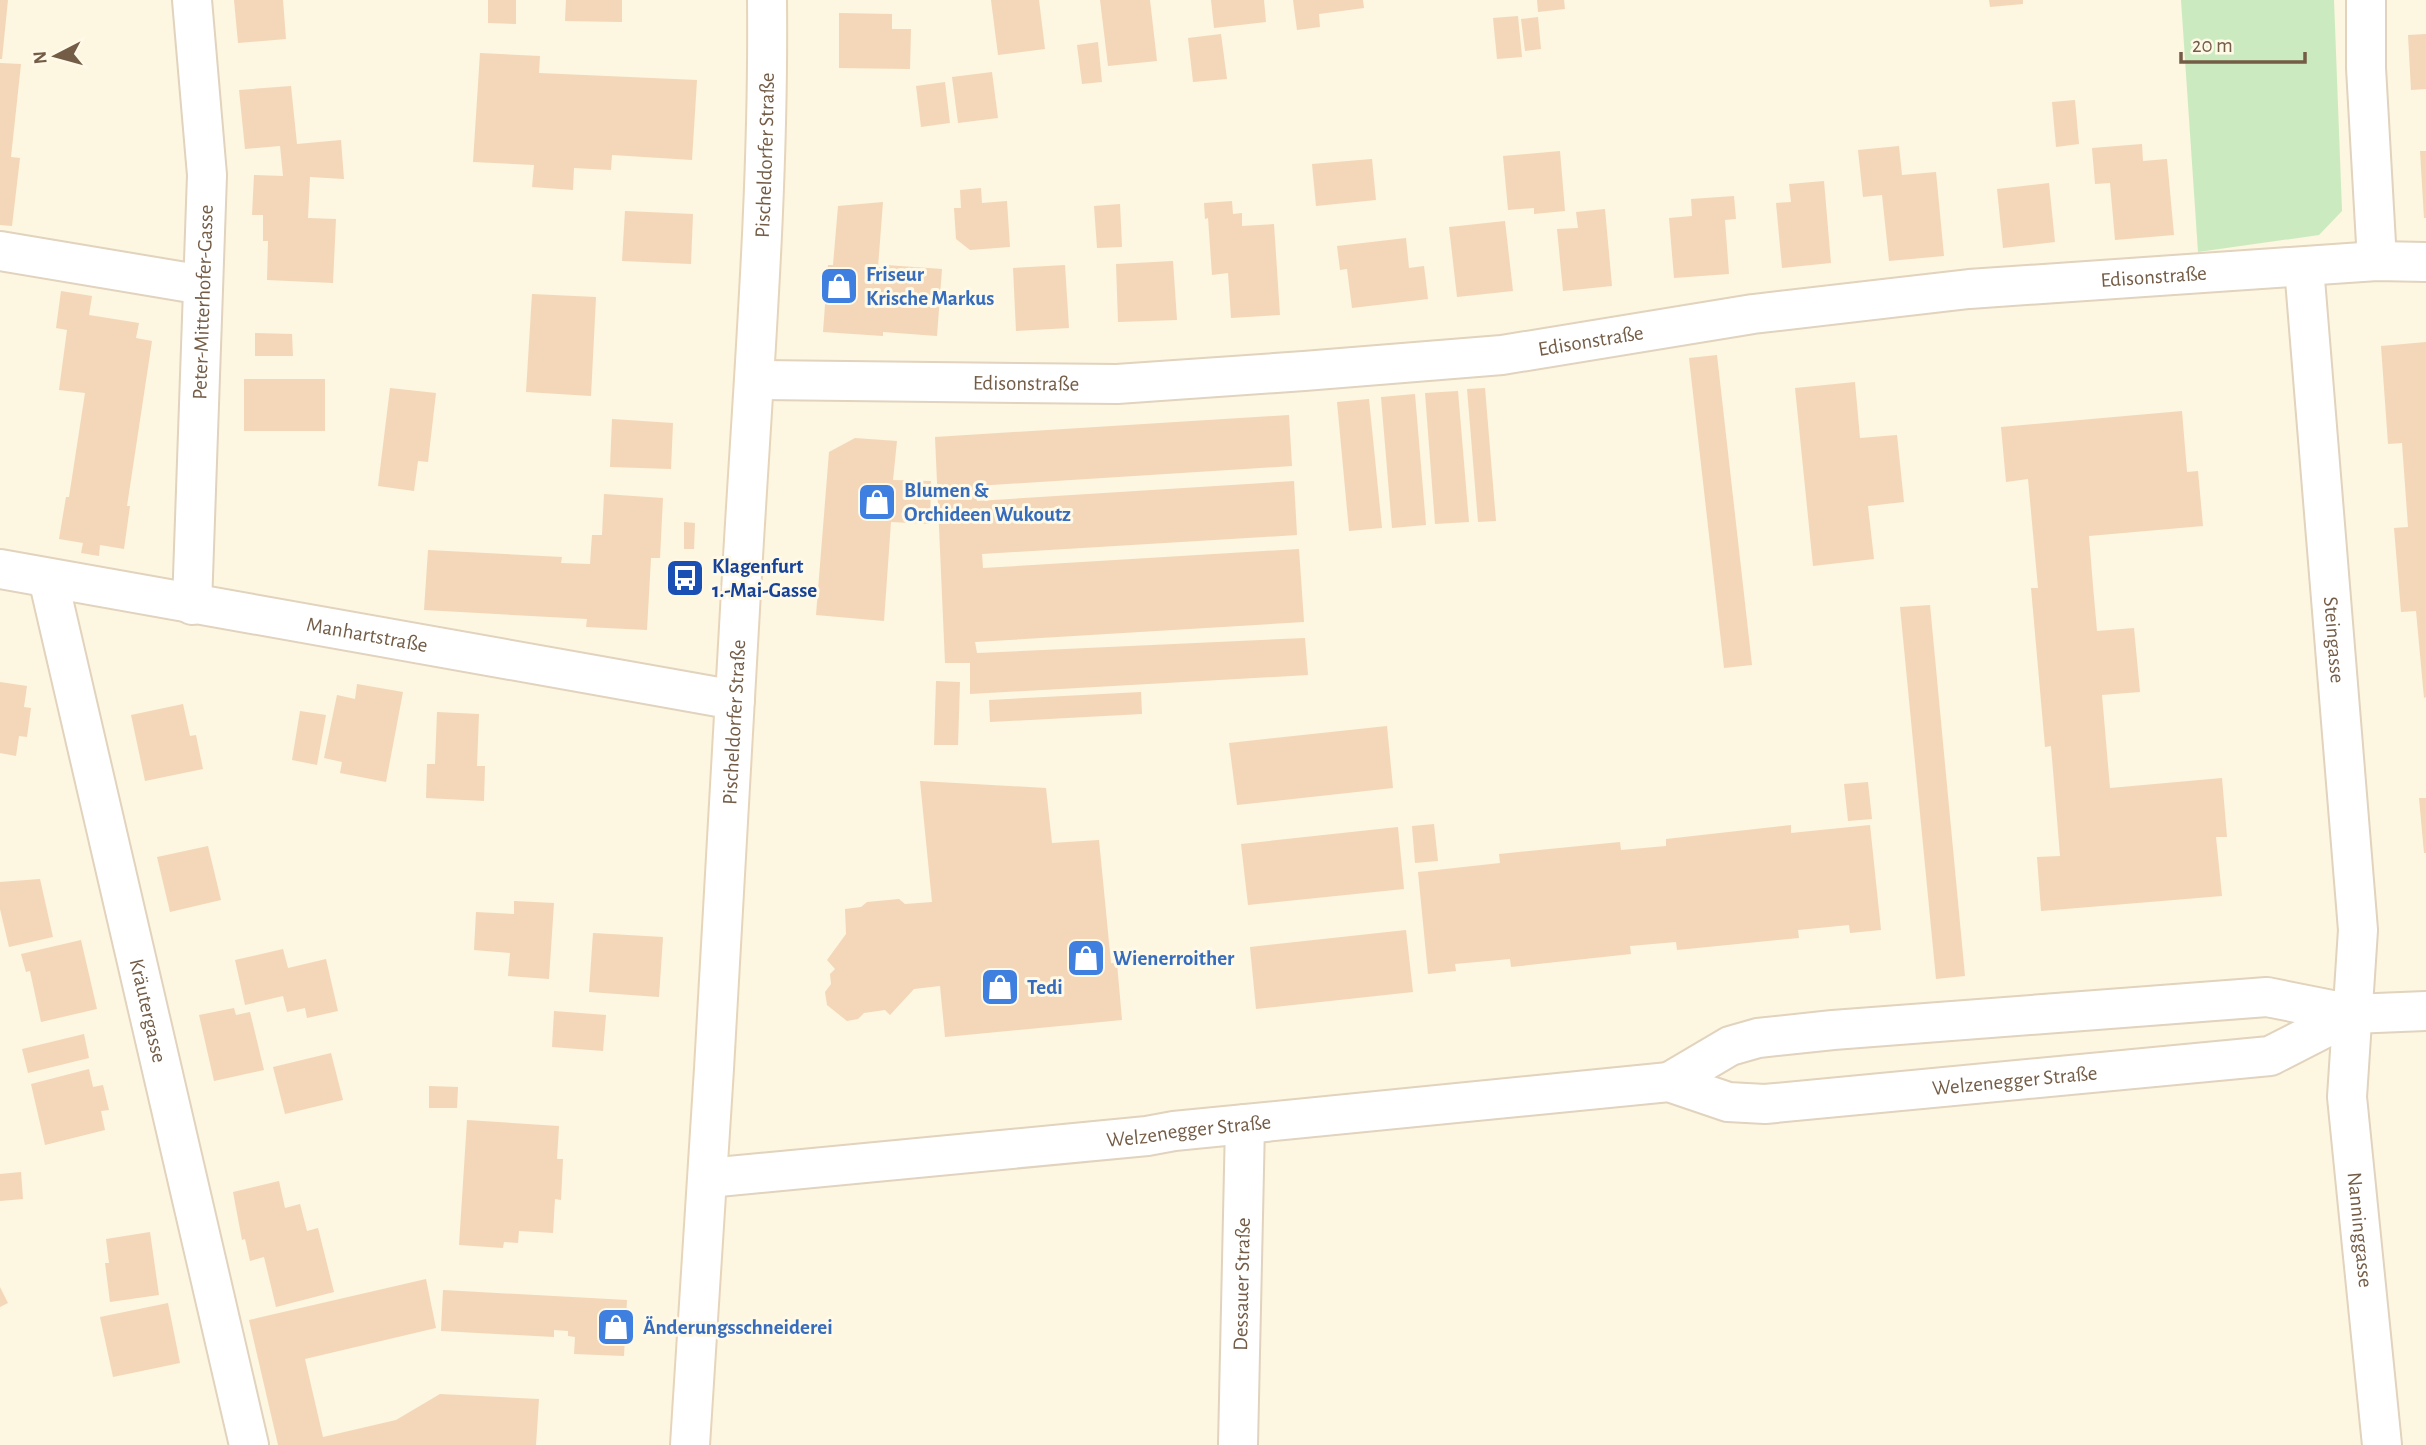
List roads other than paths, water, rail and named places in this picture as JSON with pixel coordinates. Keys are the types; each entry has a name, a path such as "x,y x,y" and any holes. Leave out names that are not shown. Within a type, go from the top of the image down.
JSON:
{"street":[{"name":"Peter-Mitterhofer-Gasse","path":"192,0 207,175 192,605"},
{"name":"Pischeldorfer Straße","path":"690,1445 755,380 768,107 767,0"},
{"path":"2366,0 2365,68 2378,261"},
{"path":"0,251 203,285"},
{"name":"Edisonstraße","path":"755,380 1116,384 1304,371 1502,355 1753,314 1969,289 2378,261 2426,261"},
{"name":"Steingasse","path":"2304,267 2358,930 2352,1014"},
{"name":"Manhartstraße","path":"0,569 735,701"},
{"name":"Kräutergasse","path":"48,578 249,1445"},
{"name":"Welzenegger Straße","path":"1669,1082 1730,1046 1758,1038 1833,1030 2267,997 2352,1014 2426,1011"},
{"name":"Welzenegger Straße","path":"708,1178 1669,1082 1728,1102 1765,1104 2270,1056 2352,1014"},
{"name":"Nanninggasse","path":"2352,1014 2347,1097 2382,1445"},
{"name":"Dessauer Straße","path":"1238,1445 1245,1124"}],"place":[{"name":"Friseur Krische Markus","path":"839,286"},
{"name":"Blumen & Orchideen Wukoutz","path":"877,502"},
{"name":"Klagenfurt 1.-Mai-Gasse","path":"685,578"},
{"name":"Wienerroither","path":"1086,958"},
{"name":"Tedi","path":"1000,987"},
{"name":"Änderungsschneiderei","path":"616,1327"}]}
